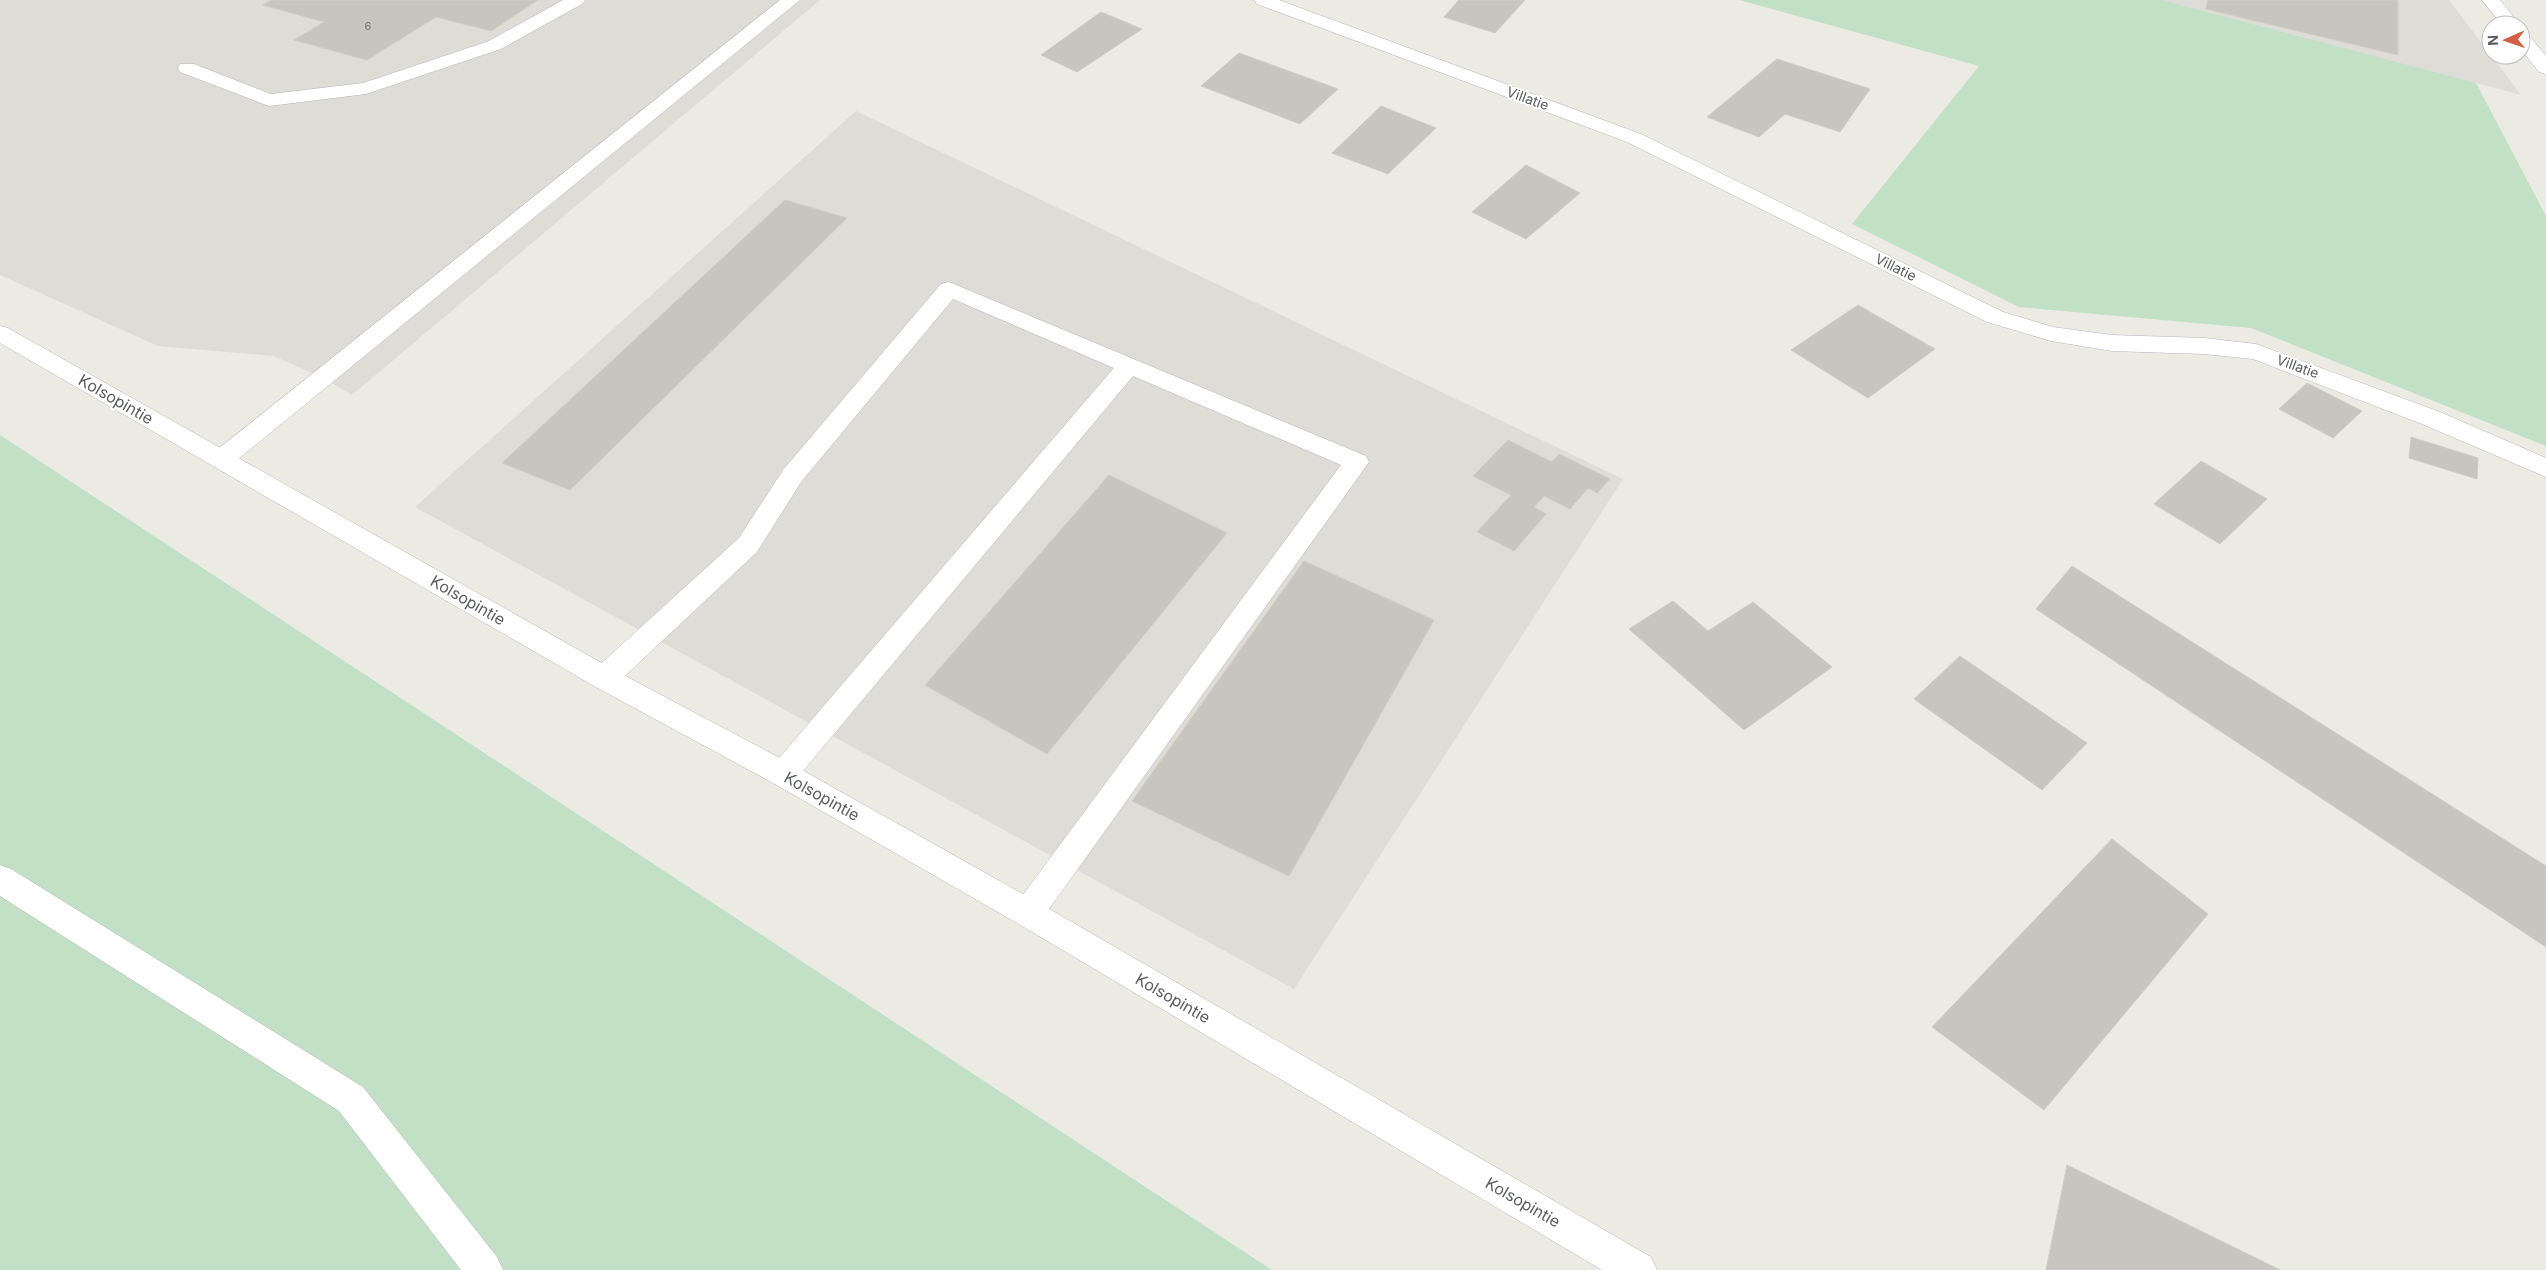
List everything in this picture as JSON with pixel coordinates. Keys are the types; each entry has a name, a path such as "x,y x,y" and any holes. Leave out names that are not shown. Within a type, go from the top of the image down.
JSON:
{"street":[{"path":"187,68 268,100 366,88 496,45 576,0"},
{"path":"222,459 791,0"},
{"name":"Villatie","path":"1263,0 1634,138 1995,316 2052,334 2103,341 2204,346 2256,352 2414,411 2546,468"},
{"path":"2491,0 2503,15"},
{"path":"2531,49 2546,68"},
{"path":"604,678 748,545 792,476 949,288 1358,462 1028,913"},
{"name":"Kolsopintie","path":"0,333 604,678 783,774 1028,913 1638,1270"},
{"path":"783,774 1129,365"},
{"path":"0,879 351,1099 484,1270"}],"shaded area":[{"path":"0,0 820,0 352,395 322,377 273,356 158,346 0,275"},
{"path":"2146,0 2449,0 2481,42 2481,65 2498,65 2521,95"},
{"path":"856,111 1623,479 1294,989 415,507"}],"green space":[{"path":"1739,0 2161,0 2476,83 2546,216 2546,446 2251,328 2019,307 1852,224 1979,66"},
{"path":"0,435 1272,1270 0,1270"}],"building":[{"path":"272,0 538,0 491,31 436,17 367,60 294,40 324,22 263,5"},
{"path":"1459,0 1525,0 1495,33 1444,17"},
{"path":"2208,0 2398,0 2398,55 2206,9"},
{"path":"1101,12 1142,29 1077,72 1041,55"},
{"path":"1239,53 1338,89 1300,124 1201,86"},
{"path":"1777,59 1870,89 1840,132 1785,114 1759,137 1707,117"},
{"path":"1381,106 1436,128 1388,174 1332,153"},
{"path":"1526,165 1580,193 1526,239 1472,212"},
{"path":"785,200 847,218 570,490 502,463"},
{"path":"1858,305 1935,349 1868,398 1791,350"},
{"path":"2307,383 2362,411 2333,438 2279,409"},
{"path":"2411,437 2478,458 2477,479 2409,458"},
{"path":"1508,440 1552,462 1559,454 1610,479 1597,493 1588,488 1570,509 1544,496 1534,507 1546,514 1514,551 1477,532 1511,495 1473,476"},
{"path":"2201,461 2267,499 2220,544 2154,504"},
{"path":"1109,475 1227,533 1047,754 925,685"},
{"path":"1304,561 1434,620 1289,876 1132,801"},
{"path":"2072,566 2546,866 2546,947 2036,609"},
{"path":"1673,601 1708,631 1753,602 1832,667 1744,730 1629,629"},
{"path":"1960,656 2087,743 2042,790 1914,699"},
{"path":"2112,839 2208,914 2044,1110 1932,1027"},
{"path":"2067,1165 2280,1270 2046,1270"}]}
